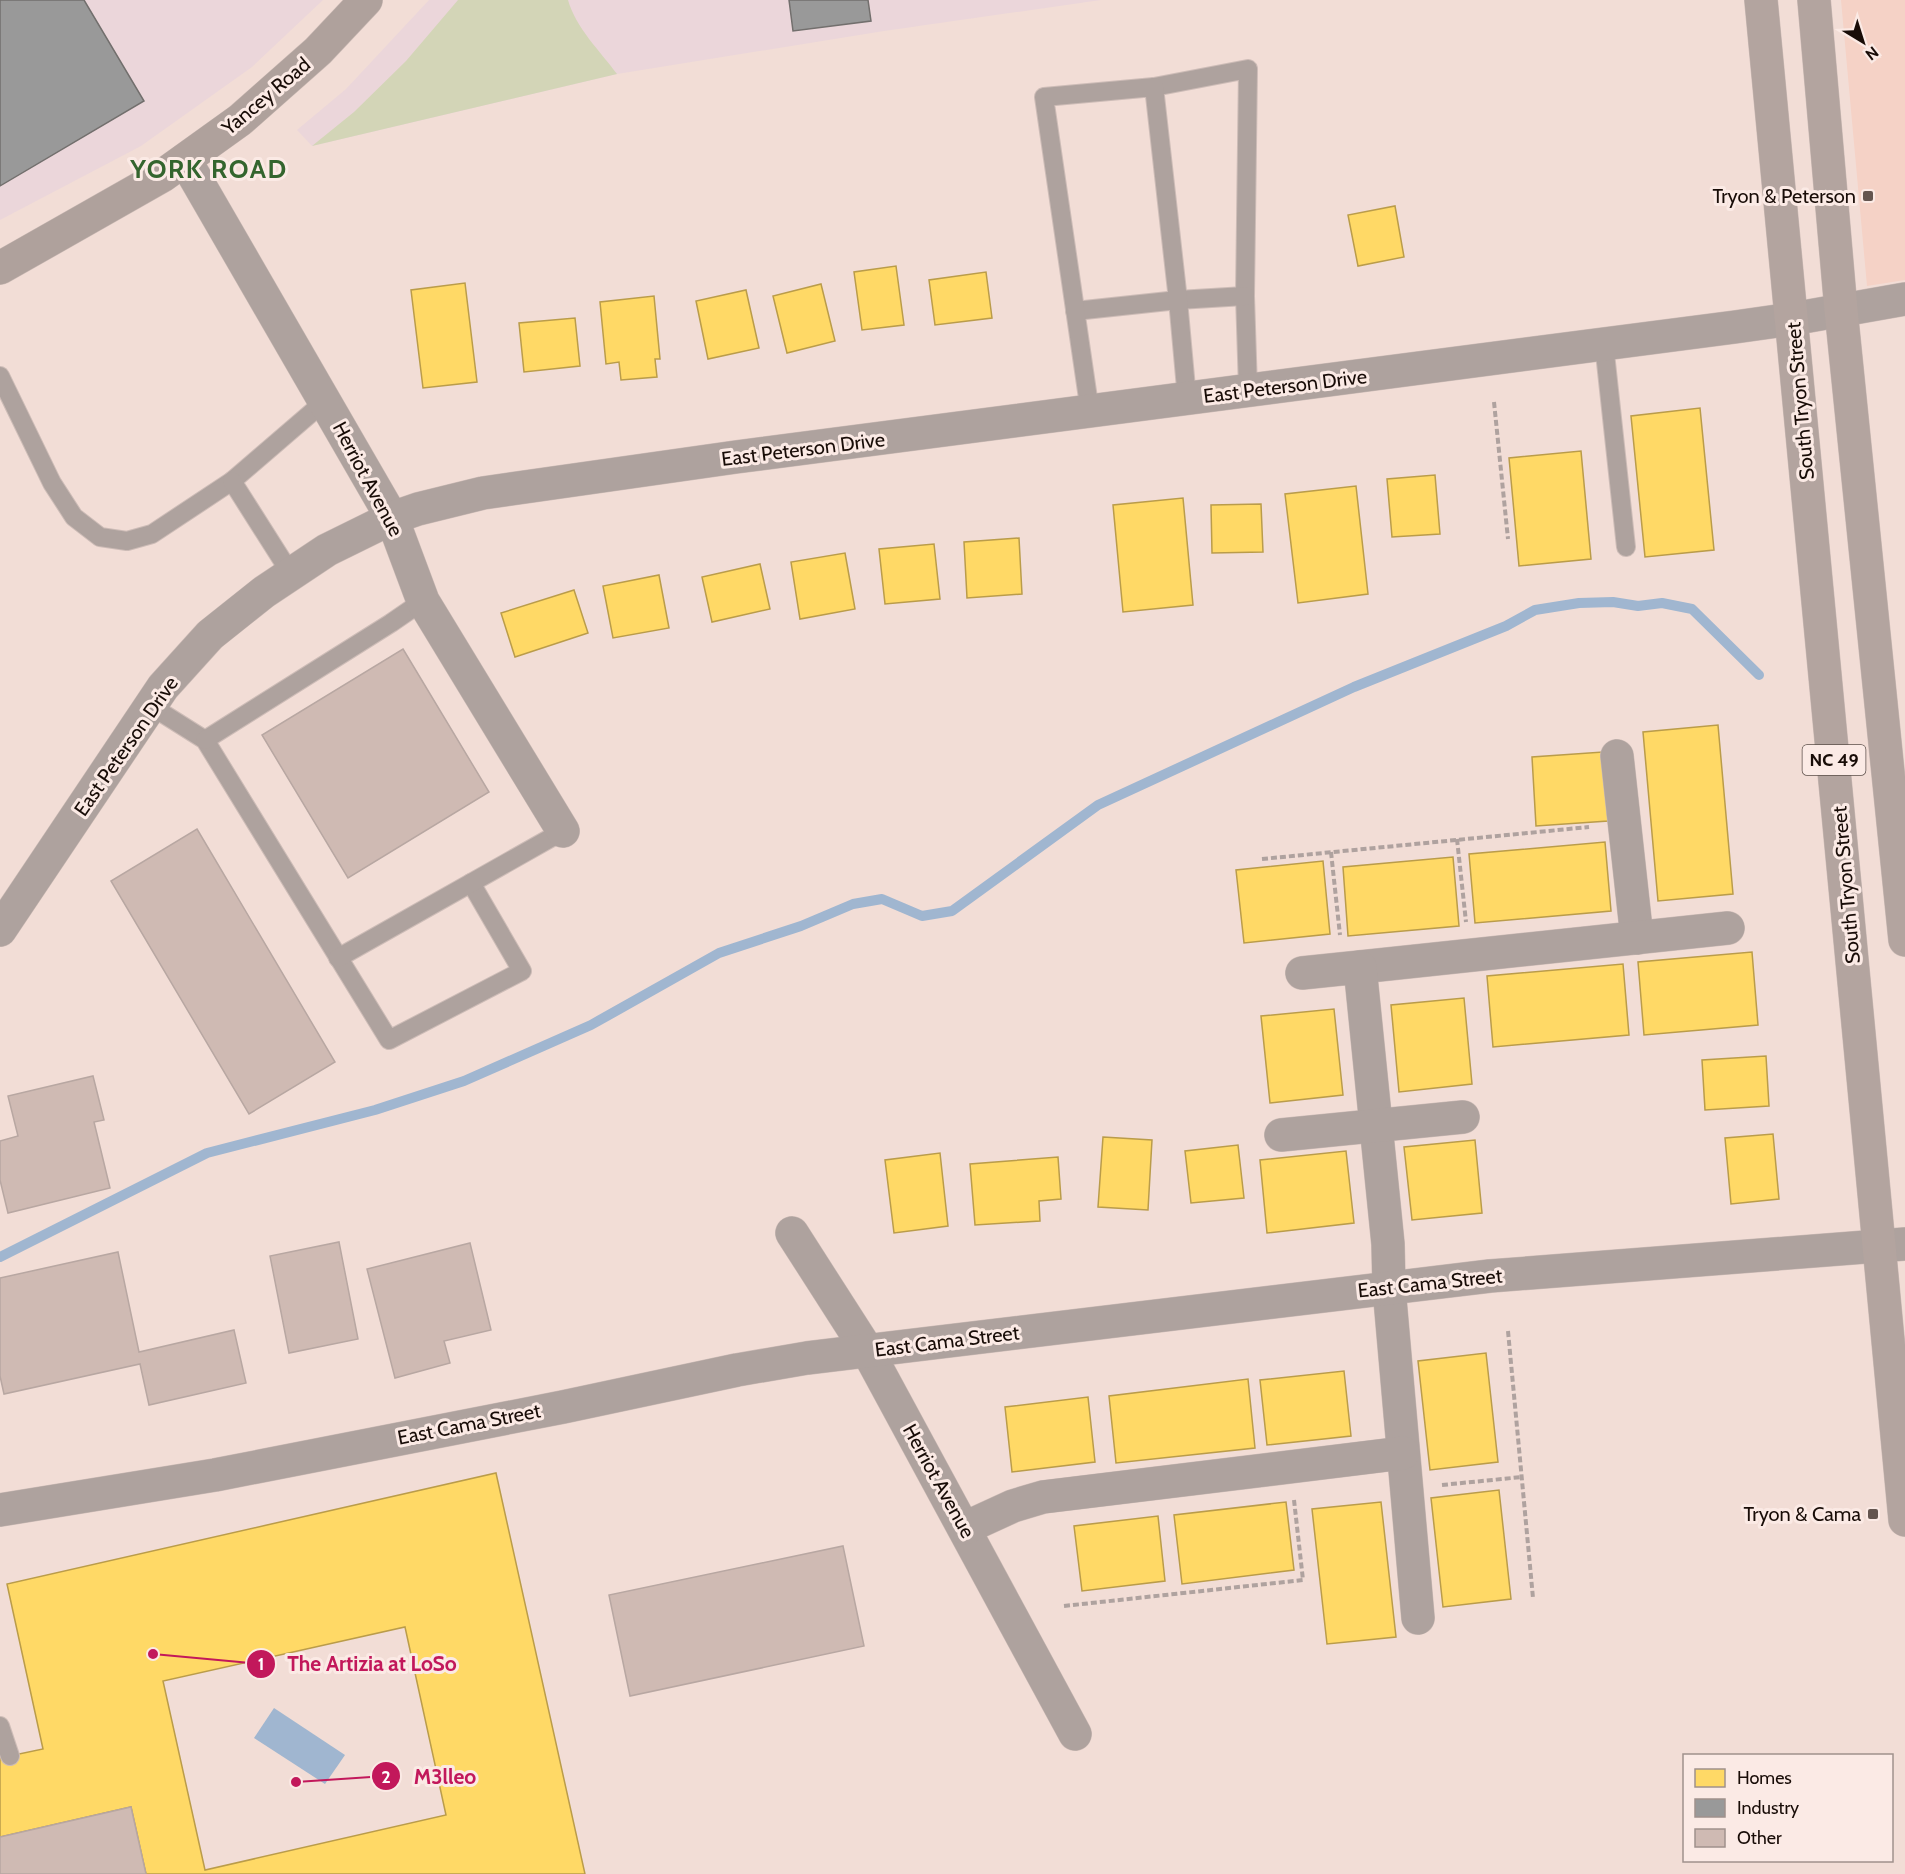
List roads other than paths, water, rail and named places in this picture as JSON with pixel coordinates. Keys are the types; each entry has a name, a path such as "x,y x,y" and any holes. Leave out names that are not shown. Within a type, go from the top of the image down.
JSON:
{"main road":[{"name":"South Tryon Street","path":"1761,0 1792,319 1892,1244 1905,1520"},
{"name":"NC 49","path":"1814,0 1841,310 1905,940"}],"street":[{"name":"Yancey Road","path":"0,268 162,176 240,120 318,51 366,0"},
{"name":"Herriot Avenue","path":"185,160 392,518 423,601 563,831"},
{"name":"East Peterson Drive","path":"0,930 163,687 210,635 264,592 327,550 392,518 418,508 483,493 736,457 1090,412 1248,389 1486,361 1792,319 1905,299"},
{"path":"1617,756 1637,938"},
{"path":"1302,973 1350,954 1637,938 1728,928"},
{"path":"1350,954 1376,1126 1388,1244 1389,1288 1418,1618"},
{"path":"1281,1135 1463,1117"},
{"name":"Herriot Avenue","path":"792,1233 867,1350 1075,1734"},
{"name":"East Cama Street","path":"0,1510 215,1475 807,1358 1502,1275 1892,1244"},
{"path":"965,1528 1013,1506 1043,1497 1403,1453"}],"lane":[{"path":"1090,412 1044,97 1154,87 1248,69 1245,296 1248,389"},
{"path":"1154,87 1187,399"},
{"path":"1075,311 1178,300 1245,296"},
{"path":"1604,344 1626,547"},
{"path":"0,376 52,483 74,517 100,537 127,541 152,534 232,481 325,401"},
{"path":"232,481 291,574"},
{"path":"205,740 423,601"},
{"path":"151,706 205,740 389,1040 522,971 471,883"},
{"path":"338,958 563,831"},
{"path":"0,1726 10,1756"}],"water":[{"path":"274,1708 345,1755 325,1784 254,1738"}],"waterway":[{"path":"0,1257 207,1153 375,1110 464,1081 591,1025 719,953 801,926 853,904 882,899 922,916 952,911 1098,805 1354,687 1506,626 1535,610 1579,603 1613,602 1638,606 1662,603 1692,609 1759,675"}],"place":[{"name":"Tryon & Peterson","path":"1868,196"},
{"name":"Tryon & Cama","path":"1873,1514"},
{"name":"The Artizia at LoSo","path":"153,1654"},
{"name":"M3lleo","path":"296,1782"}],"district":[{"name":"YORK ROAD","path":"209,169"}]}
